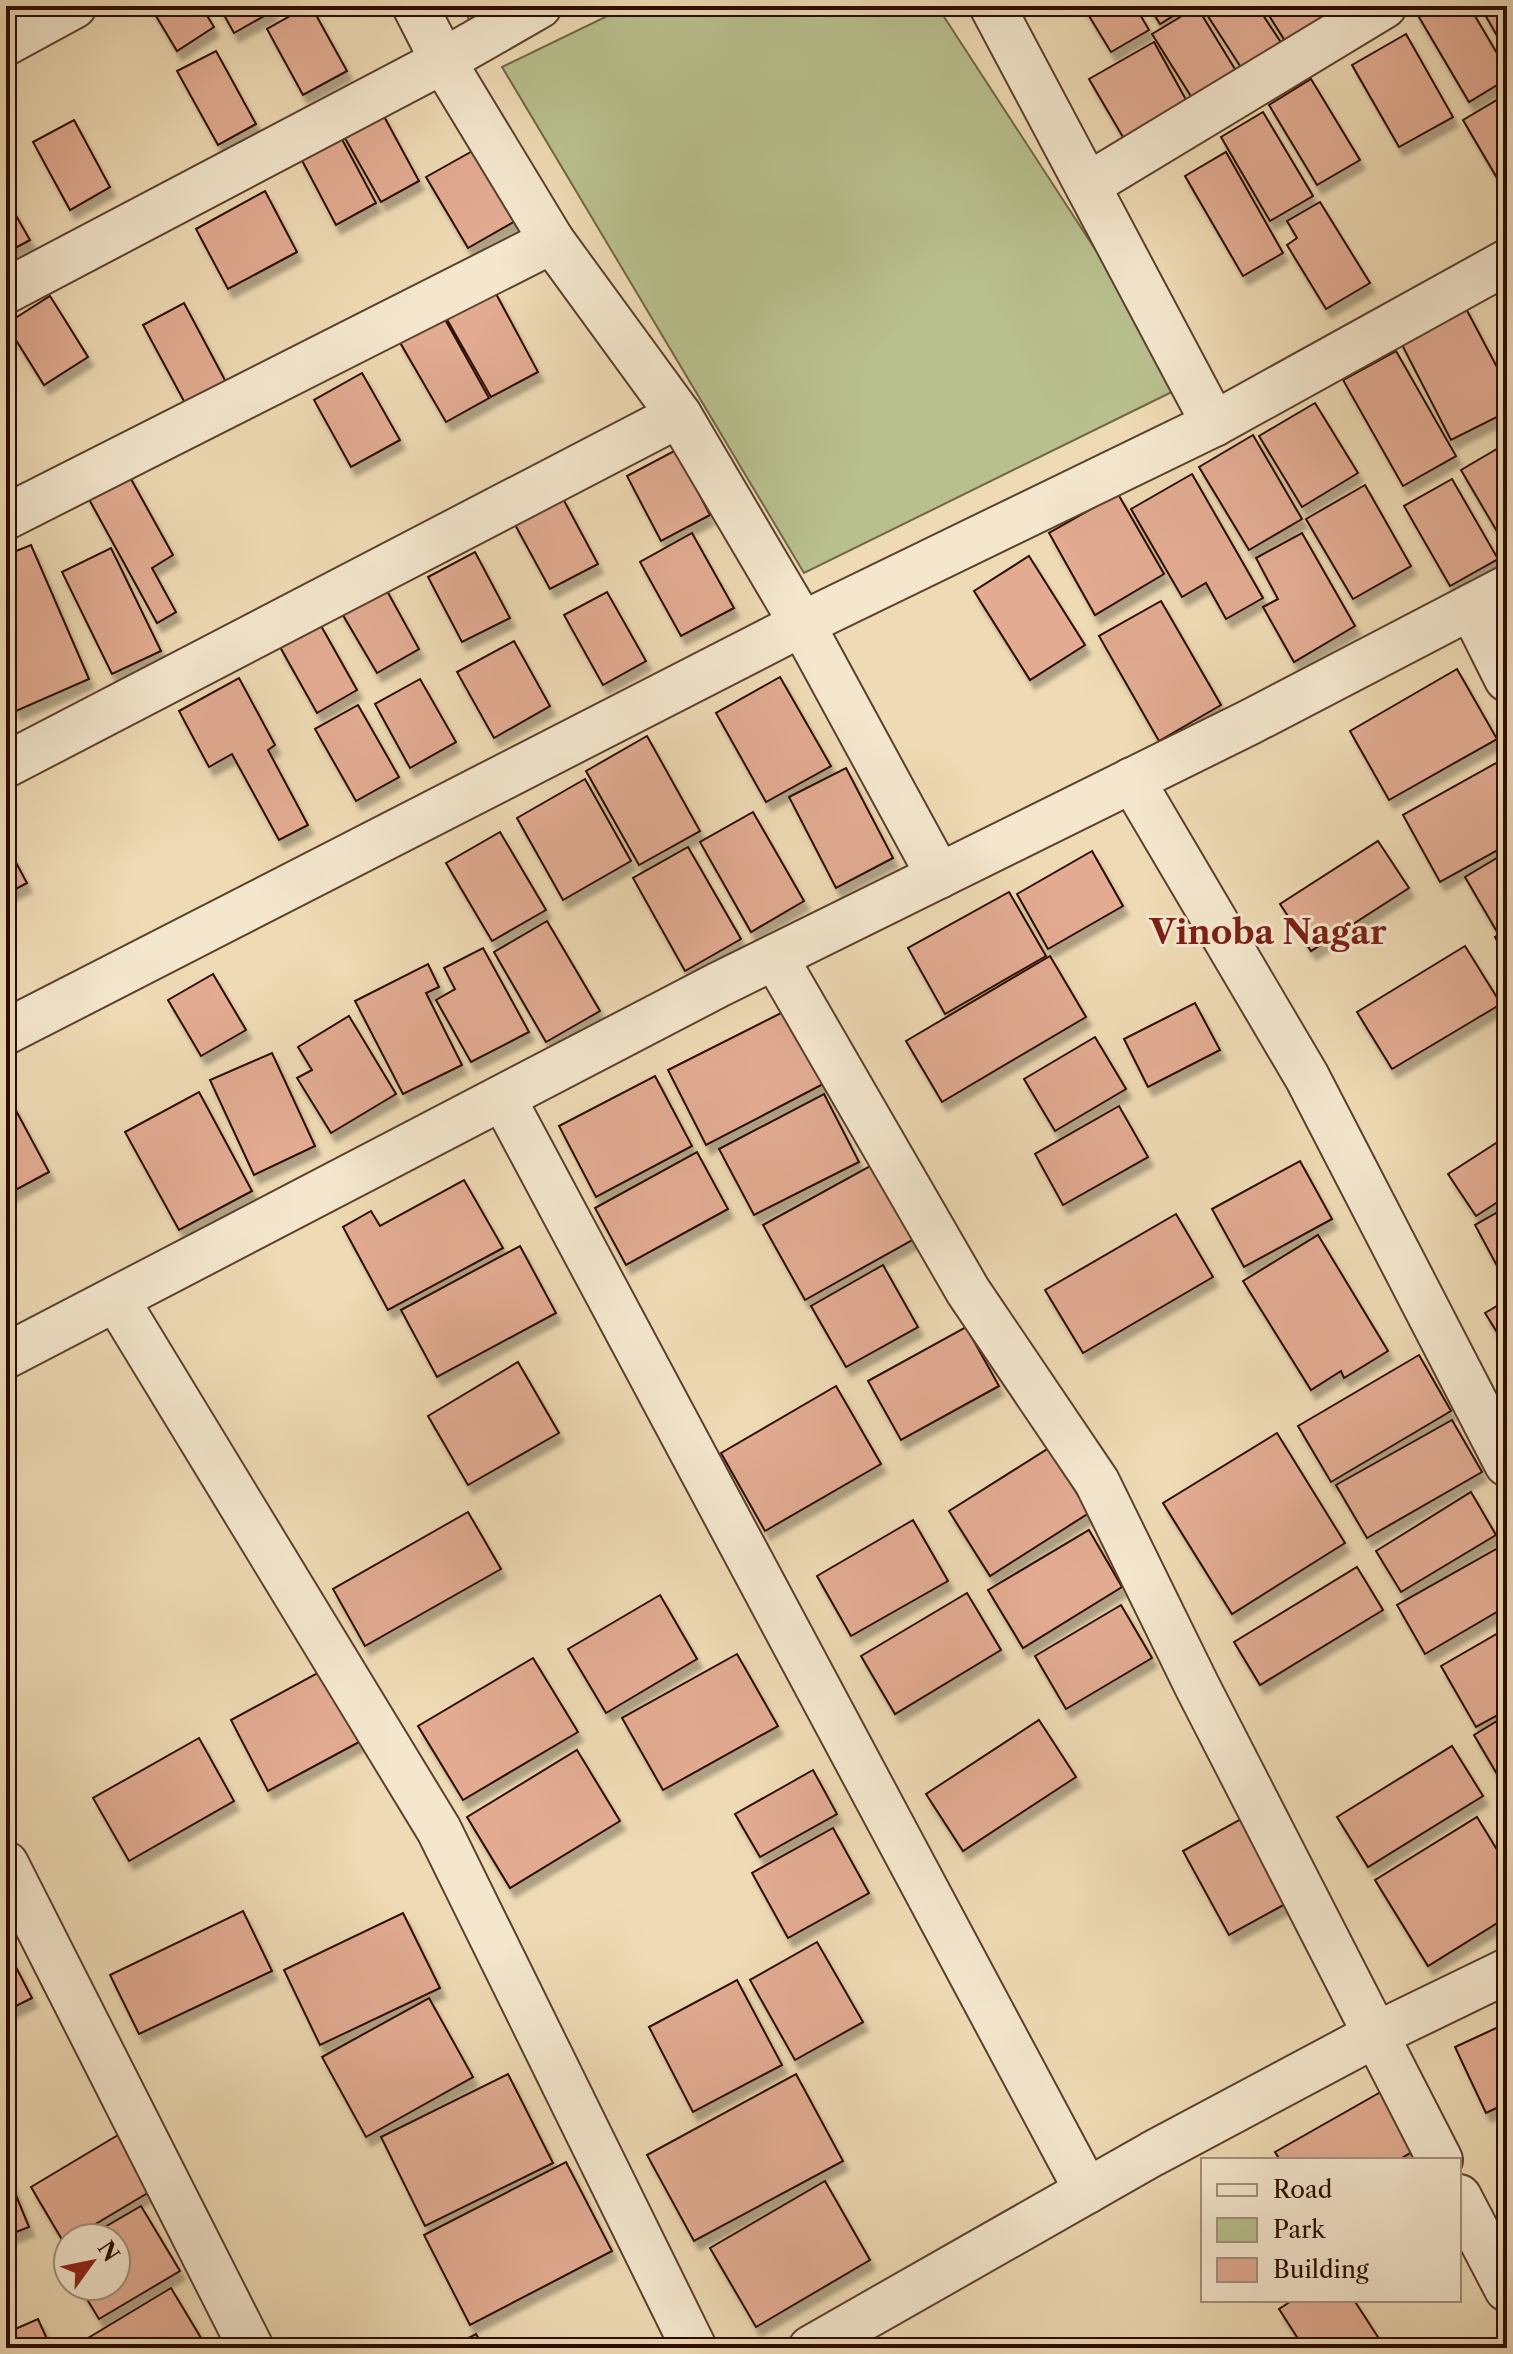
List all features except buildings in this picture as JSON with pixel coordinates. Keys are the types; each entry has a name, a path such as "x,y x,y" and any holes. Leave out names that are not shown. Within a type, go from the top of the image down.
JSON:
{"street":[{"path":"6,43 74,6"},
{"path":"415,6 443,61 552,241 679,415 802,624 939,876"},
{"path":"6,291 443,61 539,6"},
{"path":"1088,185 1384,6"},
{"path":"997,8 1214,424"},
{"path":"6,517 552,241"},
{"path":"6,1032 802,624 1214,424 1507,262"},
{"path":"6,765 679,415"},
{"path":"6,1356 775,957 1489,598 1507,679"},
{"path":"1132,780 1307,1077 1507,1464"},
{"path":"775,957 968,1291 1097,1482 1204,1700 1439,2158"},
{"path":"503,1098 1087,2191"},
{"path":"116,1299 439,1830 694,2348"},
{"path":"6,1864 251,2348"},
{"path":"811,2348 1087,2191 1375,2035 1507,1971"},
{"path":"1461,2201 1507,2289"}],"green space":[{"path":"461,6 512,6 473,26"},
{"path":"628,6 937,6 1184,386 804,573 502,67"}],"district":[{"name":"Vinoba Nagar","path":"1268,932"}]}
